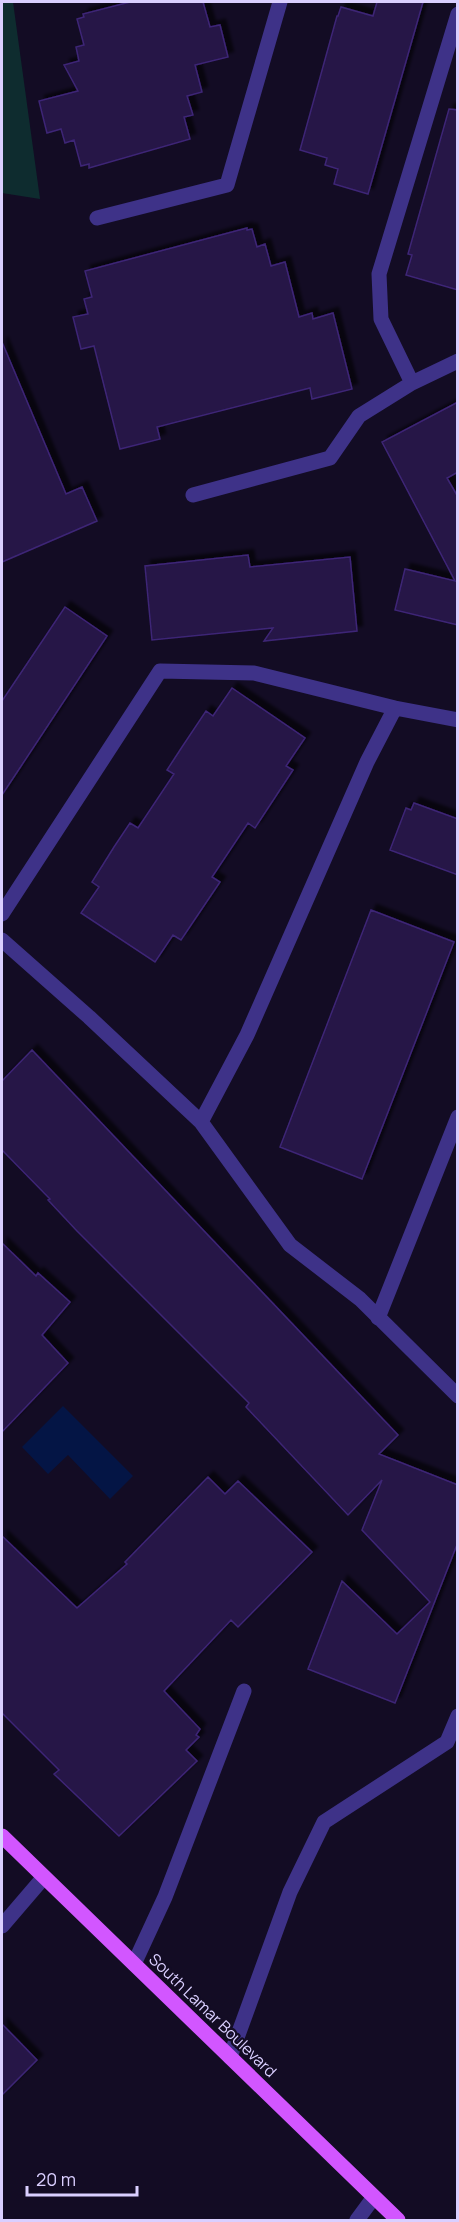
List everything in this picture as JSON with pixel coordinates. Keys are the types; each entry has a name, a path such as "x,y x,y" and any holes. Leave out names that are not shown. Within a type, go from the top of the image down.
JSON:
{"main road":[{"name":"South Lamar Boulevard","path":"2,1836 399,2220"}],"lane":[{"path":"97,218 227,185 280,2"},
{"path":"412,383 381,319 379,274 458,14"},
{"path":"193,495 330,458 359,416 412,383 458,361"},
{"path":"2,914 160,671 254,674 395,708 458,720"},
{"path":"201,1122 247,1035 367,762 395,708"},
{"path":"2,940 89,1017 201,1122 290,1245 360,1299 458,1396"},
{"path":"378,1318 458,1118"},
{"path":"134,1965 165,1897 244,1691"},
{"path":"230,2057 290,1892 324,1822 447,1742 458,1716"},
{"path":"2,1926 44,1877"},
{"path":"357,2220 374,2197"}],"green space":[{"path":"2,2 13,2 40,199 2,193"}],"water":[{"path":"63,1406 133,1476 110,1499 68,1455 48,1474 22,1447"}],"building":[{"path":"130,2 203,2 210,27 220,25 228,57 195,65 202,92 187,96 193,115 184,117 190,139 89,168 89,164 81,166 74,140 65,143 61,129 47,133 39,101 78,91 64,65 79,61 76,47 84,45 77,19 84,17 83,14"},
{"path":"377,2 423,2 368,194 334,184 338,169 325,165 327,158 300,150 341,7 373,16"},
{"path":"449,109 458,110 458,290 406,275 412,255 408,254"},
{"path":"247,228 247,230 252,229 257,247 265,244 271,266 285,262 299,317 312,313 313,319 333,313 352,389 312,399 310,388 157,427 160,439 120,449 94,346 81,349 73,317 88,314 84,299 92,297 85,271"},
{"path":"2,342 66,494 82,487 97,521 2,562"},
{"path":"458,402 458,472 447,478 458,497 458,625 395,610 405,569 455,581 382,442"},
{"path":"248,555 250,567 350,557 357,631 264,641 273,628 152,640 145,566"},
{"path":"65,607 107,636 2,795 2,701"},
{"path":"232,688 305,738 286,766 293,770 255,828 248,823 212,877 220,882 181,940 173,935 155,962 81,913 99,887 92,882 130,823 138,828 174,774 167,770 206,711 213,716"},
{"path":"414,803 458,819 458,875 390,850 406,808 411,810"},
{"path":"371,910 454,942 362,1179 280,1147"},
{"path":"32,1050 398,1435 379,1454 458,1485 458,1542 395,1703 308,1669 342,1581 397,1634 430,1602 362,1530 382,1480 348,1515 246,1407 249,1403 77,1231 48,1200 50,1199 2,1150 2,1081"},
{"path":"2,1243 36,1276 38,1273 70,1302 42,1335 68,1363 2,1432"},
{"path":"208,1477 225,1494 238,1481 312,1552 238,1627 231,1620 164,1691 200,1729 196,1735 199,1737 186,1750 197,1761 119,1836 54,1774 59,1770 2,1713 2,1536 77,1608 127,1564 125,1562"},
{"path":"2,2024 37,2060 2,2095"}]}
